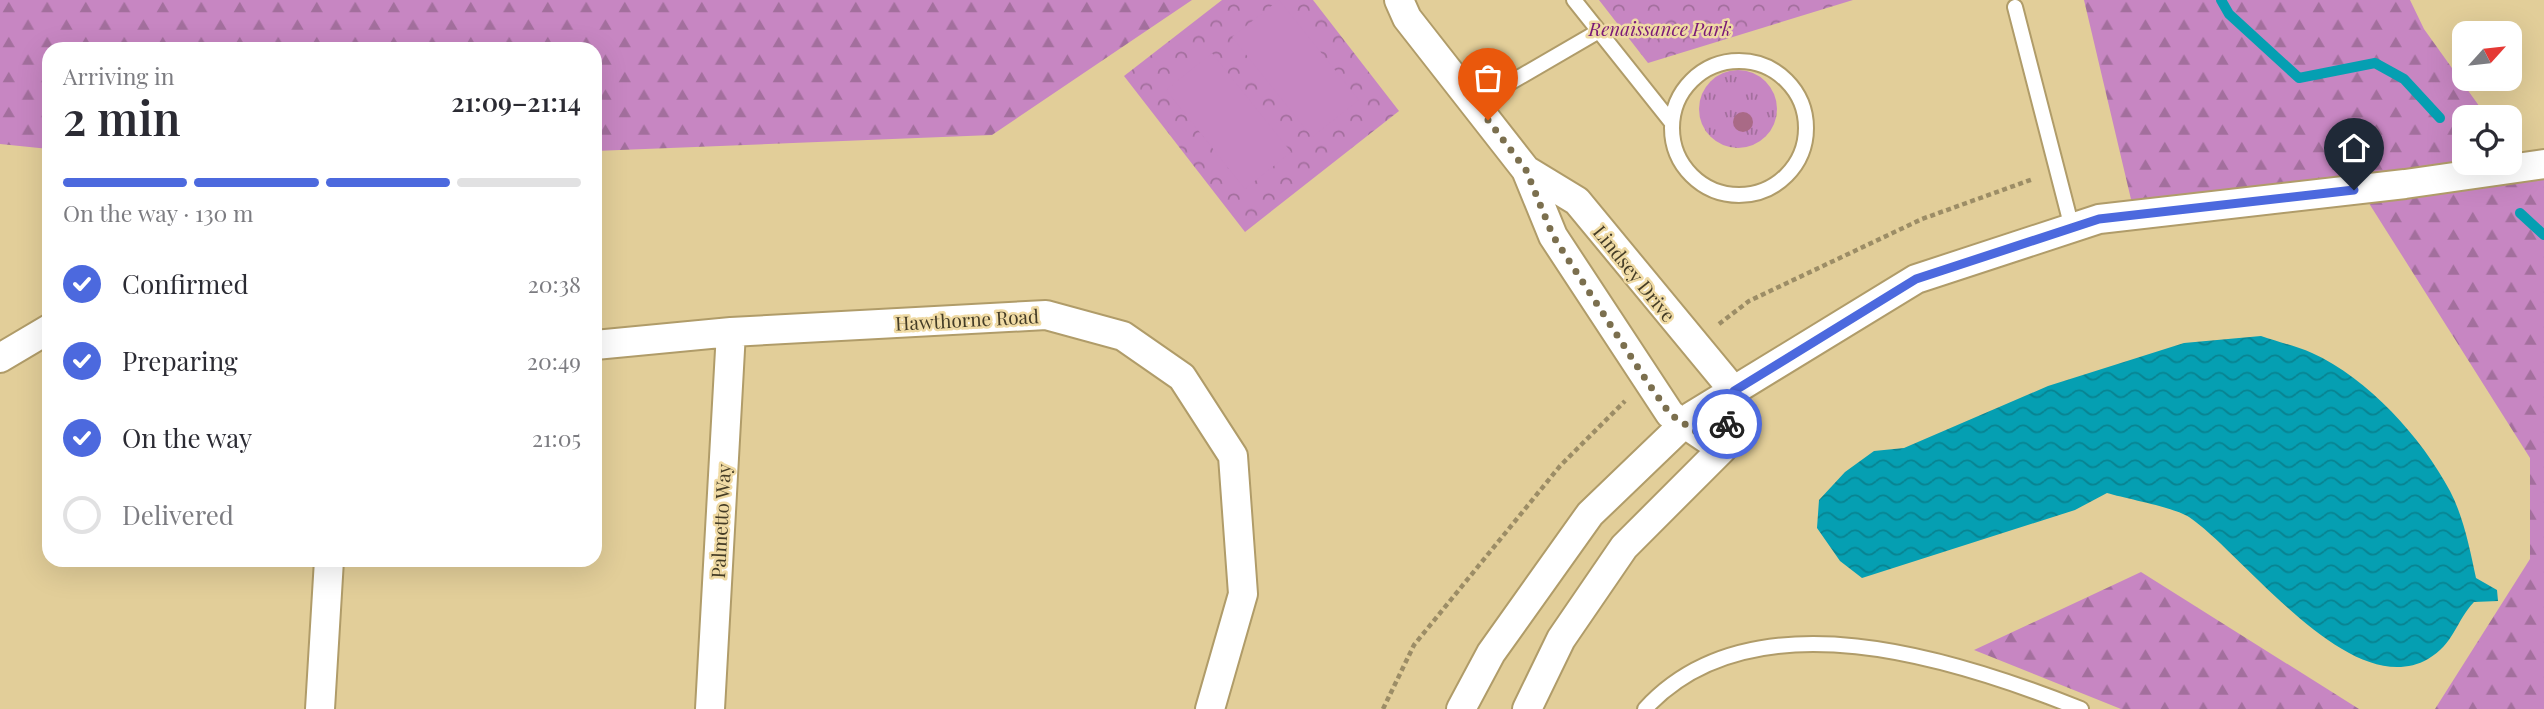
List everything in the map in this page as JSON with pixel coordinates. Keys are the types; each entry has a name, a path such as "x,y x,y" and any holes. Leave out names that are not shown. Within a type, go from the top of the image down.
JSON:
{"street":[{"name":"Lindsey Drive","path":"1399,0 1407,18 1526,170 1553,236 1670,414 1722,449"},
{"path":"1461,709 1491,653 1590,514 1685,424 1916,279 2099,219 2405,184 2544,164"},
{"name":"Lindsey Drive","path":"1526,170 1577,201 1734,391"},
{"name":"Hawthorne Road","path":"602,344 731,332 1046,315 1123,336 1182,377 1233,456 1243,594 1210,709"},
{"name":"Palmetto Way","path":"710,709 731,332"},
{"path":"0,358 42,333"},
{"path":"1527,709 1561,639 1624,547 1722,449 1734,391"},
{"path":"320,709 329,567"}],"lane":[{"path":"1574,0 1672,123 1674,144 1682,163 1696,180 1715,191 1736,196 1757,193 1777,184 1793,170 1803,151 1807,129 1804,108 1794,87 1777,71 1756,62 1732,60 1711,66 1691,79 1678,98 1672,123"},
{"path":"2015,6 2072,228"},
{"path":"1475,103 1599,31"},
{"path":"1645,709 1670,686 1727,655 1791,642 1854,645 1999,676 2081,709"}],"green space":[{"path":"0,0 1192,0 992,135 602,151 602,42 42,42 42,148 0,144"},
{"path":"1222,0 1313,0 1399,111 1245,232 1124,76"},
{"path":"1279,0 1359,100 1312,137 1232,37"},
{"name":"Renaissance Park","path":"1599,0 1853,0 1648,63"},
{"path":"2084,0 2410,0 2424,29 2452,68 2452,91 2468,91 2478,105 2452,105 2452,175 2522,175 2522,165 2528,173 2544,168 2544,709 2435,709 2530,559 2530,458 2353,178 2134,212"},
{"path":"1212,53 1291,152 1245,189 1166,90"},
{"path":"1738,70 1753,73 1766,81 1774,94 1777,109 1774,124 1766,137 1753,145 1738,148 1723,145 1710,137 1702,124 1699,109 1702,94 1710,81 1723,73"},
{"path":"2141,572 2359,709 2121,709 1974,650"}],"water":[{"path":"2261,336 2312,353 2333,364 2373,394 2409,431 2450,491 2463,523 2476,578 2497,590 2498,601 2474,602 2444,646 2428,659 2398,667 2366,661 2333,643 2300,619 2189,517 2107,493 2075,510 1862,578 1840,561 1817,528 1819,500 1845,472 1874,451 1904,448 2048,386 2184,343"}],"waterway":[{"path":"2221,0 2229,14 2299,78 2375,63 2404,79 2440,118"},
{"path":"2520,213 2544,235"}],"way so far":[{"path":"1488,120 1526,170 1553,236 1670,414 1722,449 1727,424"}],"route":[{"path":"1727,424 1734,391 1916,279 2099,219 2354,190"}]}
